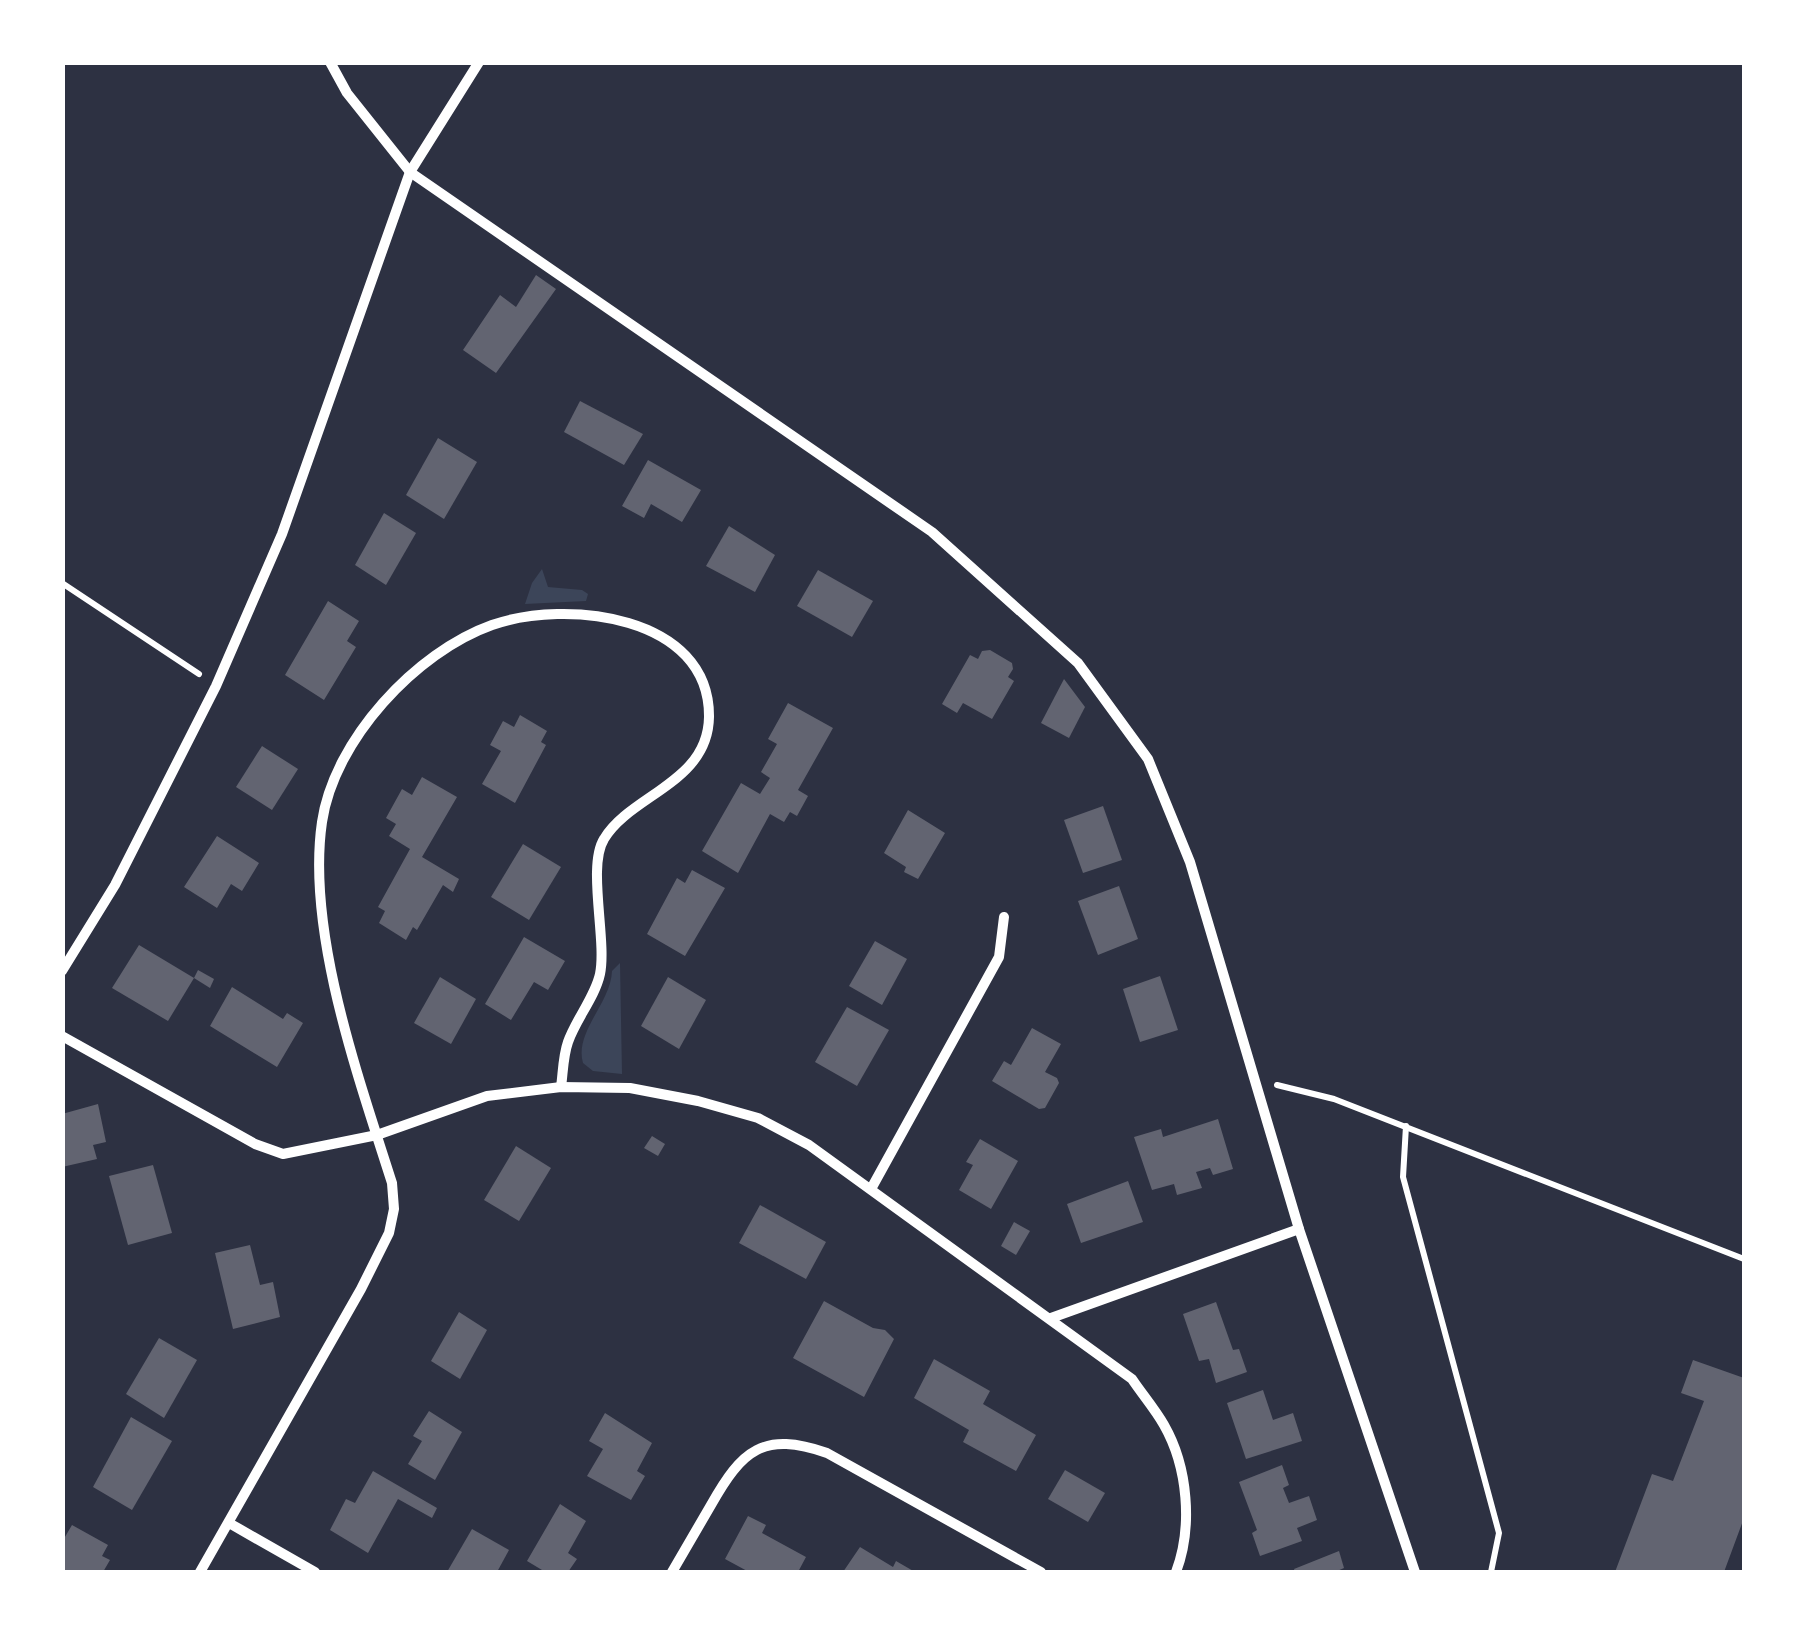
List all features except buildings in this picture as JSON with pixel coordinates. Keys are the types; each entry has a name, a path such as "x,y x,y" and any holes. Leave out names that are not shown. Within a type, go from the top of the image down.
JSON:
{"street":[{"path":"330,62 347,93 410,172 932,532 1078,663 1148,759 1190,862 1299,1229 1416,1572"},
{"path":"62,971 115,885 216,686 282,534 410,172 480,62"},
{"path":"200,1572 389,1234 394,1209 392,1183 332,976 318,870 322,818 339,770 391,690 438,651 494,624 549,615 602,615 641,626 675,647 694,666 706,688 708,718 702,743 686,769 614,826 599,849 600,974 567,1044 560,1087"},
{"path":"870,1188 999,957 1004,917"},
{"path":"62,1036 255,1144 283,1154 377,1135 487,1096 560,1087 630,1088 758,1118 809,1145 1132,1379 1165,1426 1179,1466 1186,1508 1182,1557 1176,1572"},
{"path":"1050,1318 1299,1229"},
{"path":"672,1572 732,1468 747,1454 767,1444 799,1443 828,1453 1041,1572"},
{"path":"229,1523 315,1572"}],"path":[{"path":"62,583 216,686"},
{"path":"1256,1080 1334,1099 1744,1259"},
{"path":"1406,1126 1403,1177 1499,1532 1491,1572"}],"shaded area":[{"path":"542,569 548,587 582,590 588,594 586,601 525,604"},
{"path":"620,963 622,1074 593,1071 583,1063 584,1040 606,995 612,971"}]}
